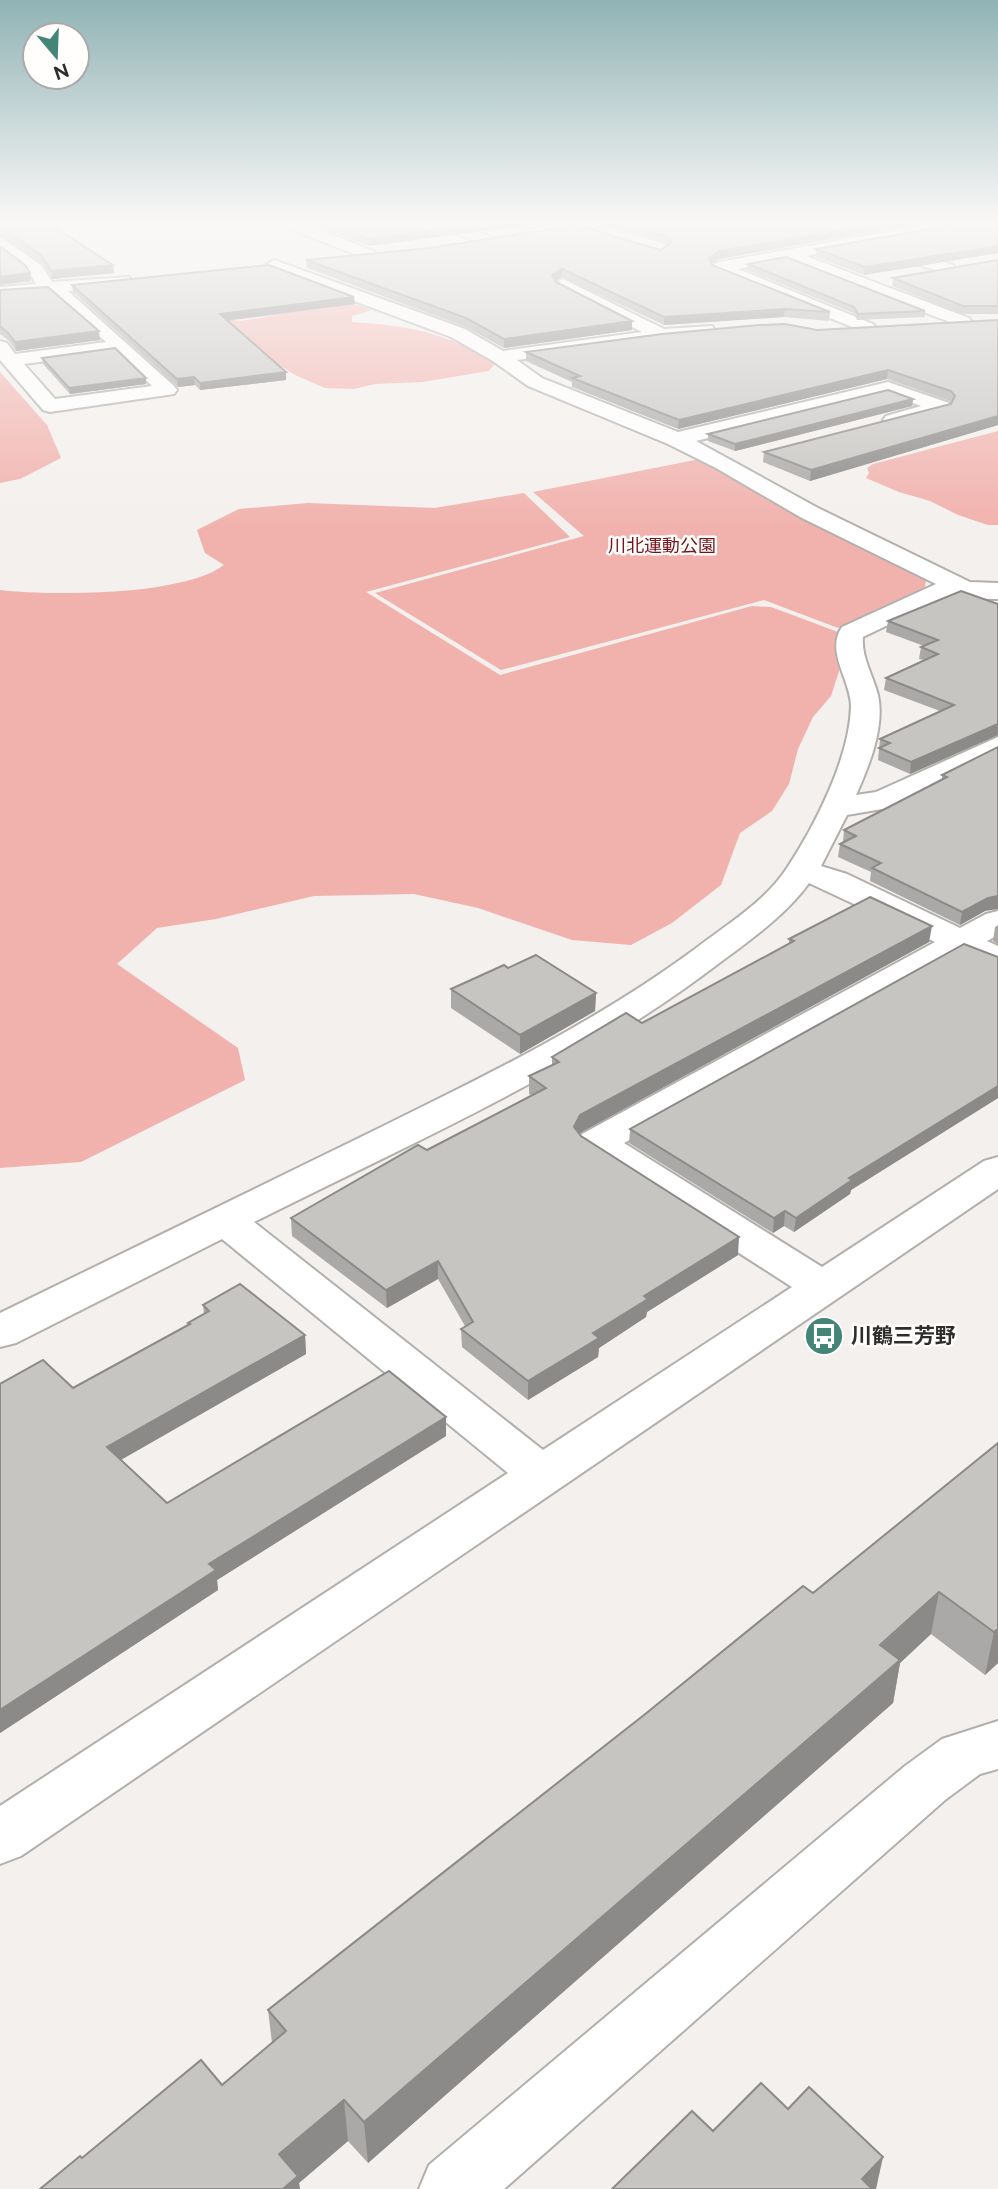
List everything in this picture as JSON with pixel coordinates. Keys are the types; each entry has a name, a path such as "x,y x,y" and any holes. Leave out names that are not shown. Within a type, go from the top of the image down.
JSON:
{"street":[{"path":"5,354 50,405 167,390 96,323"},
{"path":"433,323 500,357 519,372 548,388 676,439 724,463 810,513 981,590"},
{"path":"640,323 661,334"},
{"path":"829,330 872,331 853,323"},
{"path":"922,325 947,323"},
{"path":"500,357 661,334 726,336 569,365"},
{"path":"5,354 121,346"},
{"path":"519,372 544,369"},
{"path":"676,439 888,388 942,407 878,424"},
{"path":"724,463 750,457"},
{"path":"0,1332 505,1080 656,993 702,961 777,901 802,870 836,807 862,732 865,712 866,694 848,646 851,634 939,591 981,590"},
{"path":"836,807 883,800 998,746"},
{"path":"802,870 835,881 998,959"},
{"path":"824,1288 596,1143 998,921"},
{"path":"0,1838 998,1170"},
{"path":"225,1220 542,1475"},
{"path":"453,2189 925,1783 962,1756 998,1745"}],"green space":[{"path":"221,323 390,325 445,338 479,353 495,364 489,371 423,382 375,384 354,389 325,388 295,375 251,348"},
{"path":"0,372 47,425 61,458 20,479 0,483"},
{"path":"998,431 998,525 988,525 958,515 930,501 866,478 869,473 867,468 873,464"},
{"name":"川北運動公園","path":"700,459 808,521 926,579 925,587 838,628 764,600 501,670 375,593 584,536 533,492"},
{"path":"524,493 570,537 366,592 500,675 752,606 771,607 838,632 840,668 831,696 813,717 798,749 789,784 772,811 740,833 721,885 672,923 631,945 572,940 478,908 414,894 314,896 216,919 157,928 117,964 238,1048 245,1080 81,1162 0,1168 0,590 50,593 116,591 179,583 205,575 224,565 205,553 197,530 239,509 308,503 435,508"}],"building":[{"path":"0,323 90,323 99,331 15,342"},
{"path":"115,323 230,323 286,372 200,383 194,377 177,379"},
{"path":"475,323 617,323 504,339"},
{"path":"941,323 998,323 998,416 811,470 764,452 951,404 955,396 951,391 888,370 679,420 572,378 580,376 526,352 662,334 759,325 785,324 817,330"},
{"path":"115,348 146,378 69,388 42,358"},
{"path":"888,390 913,399 735,444 708,434"},
{"path":"961,591 998,604 998,724 911,762 879,748 890,743 880,739 954,705 886,678 938,654 921,647 938,640 888,621"},
{"path":"998,747 998,896 988,898 962,912 872,868 881,863 840,844 856,836 844,830 947,777 942,775"},
{"path":"870,897 932,926 580,1115 574,1127 581,1136 739,1237 644,1296 648,1299 593,1333 599,1338 528,1381 461,1329 473,1322 438,1261 386,1290 291,1218 418,1145 427,1150 546,1088 529,1076 559,1062 552,1057 626,1013 642,1023 794,941 789,939"},
{"path":"964,944 998,957 998,1086 849,1178 852,1180 796,1218 785,1211 774,1218 630,1129"},
{"path":"536,955 596,993 520,1035 451,989 504,965 508,968"},
{"path":"240,1284 305,1335 107,1447 167,1503 389,1371 446,1417 209,1564 216,1570 0,1710 0,1384 43,1360 73,1388 190,1324 188,1323 209,1311 203,1305"},
{"path":"998,1443 998,1629 994,1632 939,1592 880,1645 900,1660 364,2122 344,2100 279,2154 298,2176 283,2189 40,2189 201,2060 222,2085 286,2031 268,2010 644,1715 803,1586 813,1593"},
{"path":"761,2083 788,2109 809,2087 883,2157 862,2179 872,2189 612,2189 692,2111 713,2131"}],"place":[{"name":"川鶴三芳野","path":"824,1336"}]}
